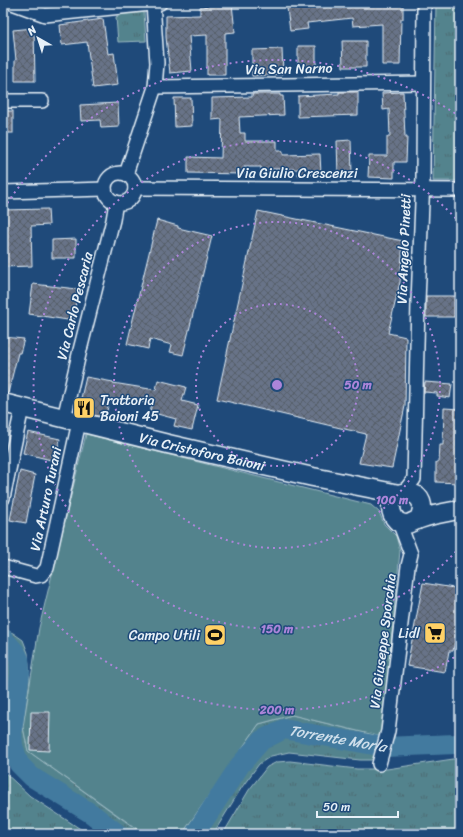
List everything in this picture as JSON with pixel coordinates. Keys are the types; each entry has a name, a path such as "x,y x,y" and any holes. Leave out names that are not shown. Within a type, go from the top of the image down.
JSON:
{"street":[{"path":"12,3 45,15 156,3 157,63 155,87 126,174"},
{"name":"Via Angelo Pinetti","path":"402,493 414,479 413,468 418,302 423,190 424,3"},
{"name":"Via San Narno","path":"155,87 423,83"},
{"path":"3,102 42,101"},
{"path":"118,172 126,174 132,178 135,188 133,196 127,201 119,203 110,199 106,195 105,189 106,182 110,176 118,172"},
{"name":"Via Giulio Crescenzi","path":"135,188 460,190"},
{"path":"3,192 105,189"},
{"name":"Via Carlo Pescaria","path":"71,420 80,350 113,220 116,202"},
{"name":"Via Cristoforo Baioni","path":"3,403 175,446 333,481 402,493 412,493 418,497 408,516 377,497 333,481"},
{"path":"3,498 22,408"},
{"name":"Via Arturo Turani","path":"3,567 36,576 41,575 47,568 71,420"},
{"path":"402,493 394,498 391,504 408,516 457,512"},
{"name":"Via Giuseppe Sporchia","path":"380,761 388,731 408,566 411,554 408,516"}],"green space":[{"path":"436,3 460,3 460,181 433,181"},
{"path":"144,12 146,41 118,42 116,17 123,14"},
{"name":"Campo Utili","path":"86,434 371,505 379,512 384,524 396,536 400,551 382,737 292,715 259,724 182,834 144,834 28,751 23,727 39,628"},
{"path":"3,629 13,633 23,640 28,653 30,680 23,727 28,751 143,834 100,834 89,822 38,788 3,756"},
{"path":"292,715 382,737 378,756 371,760 360,760 289,752 271,756 259,764 242,787 213,834 182,834 259,724"},
{"path":"460,758 460,834 223,834 249,790 267,767 277,762 290,761 357,769 387,769"},
{"path":"3,771 30,796 88,834 3,834"}],"building":[{"path":"317,3 403,3 403,19 401,19 400,65 382,65 382,24 353,26 352,18 307,23 308,29 290,31 287,8"},
{"path":"232,4 235,32 225,33 225,75 207,75 207,35 189,36 192,71 170,73 166,37 166,16 200,15 200,7"},
{"path":"103,19 108,54 114,53 118,85 93,88 87,42 62,45 60,25"},
{"path":"34,28 35,81 15,81 16,60 13,30"},
{"path":"342,41 366,41 366,67 343,67"},
{"path":"298,46 316,46 316,68 298,69"},
{"path":"282,49 283,74 252,76 252,50"},
{"path":"339,92 358,92 358,115 298,117 298,96 339,94"},
{"path":"403,92 405,137 407,137 406,162 394,162 394,178 368,177 369,156 387,156 387,137 390,137 389,109 383,110 382,93"},
{"path":"252,94 280,94 280,96 283,96 284,115 239,117 240,133 245,133 245,141 277,141 277,151 283,151 283,155 320,154 321,174 298,175 298,169 271,169 271,174 261,174 261,167 244,167 244,174 188,173 188,157 221,158 222,119 212,120 212,98 252,97"},
{"path":"174,98 191,98 192,126 175,127"},
{"path":"118,103 119,127 101,128 100,120 81,121 80,105"},
{"path":"3,111 13,111 13,133 3,133"},
{"path":"351,140 352,174 338,175 337,141"},
{"path":"48,209 49,225 31,226 32,266 3,267 3,210"},
{"path":"258,211 403,241 400,282 388,333 406,337 405,406 392,468 359,463 366,434 217,399"},
{"path":"157,220 178,226 178,228 212,236 183,355 170,352 172,345 150,339 148,349 127,344"},
{"path":"76,239 76,258 52,258 52,240"},
{"path":"33,284 77,289 74,321 29,314"},
{"path":"426,296 454,296 454,317 426,317"},
{"path":"3,337 24,339 20,353 18,353 8,393 3,393"},
{"path":"86,377 156,390 158,380 186,387 182,401 198,405 192,430 174,426 176,419 150,412 152,403 110,399 105,418 78,411"},
{"path":"425,382 452,384 450,398 437,396 437,393 424,392"},
{"path":"444,408 460,409 460,483 436,482 436,462 439,462 440,445 443,445"},
{"path":"28,432 60,439 55,461 23,453"},
{"path":"20,471 35,475 26,523 10,520"},
{"name":"Lidl","path":"423,583 460,589 460,615 453,651 449,651 445,672 407,666"},
{"path":"31,712 50,712 49,751 30,750"}],"waterway":[{"name":"Torrente Morla","path":"3,638 16,653 19,659 20,673 12,731 13,746 19,764 32,777 92,814 118,834"},
{"name":"Torrente Morla","path":"195,834 240,765 262,740 284,729 385,747 460,743"}],"place":[{"name":"Trattoria Baioni 45","path":"84,408"},
{"name":"Lidl","path":"435,633"},
{"name":"Campo Utili","path":"215,635"}]}
